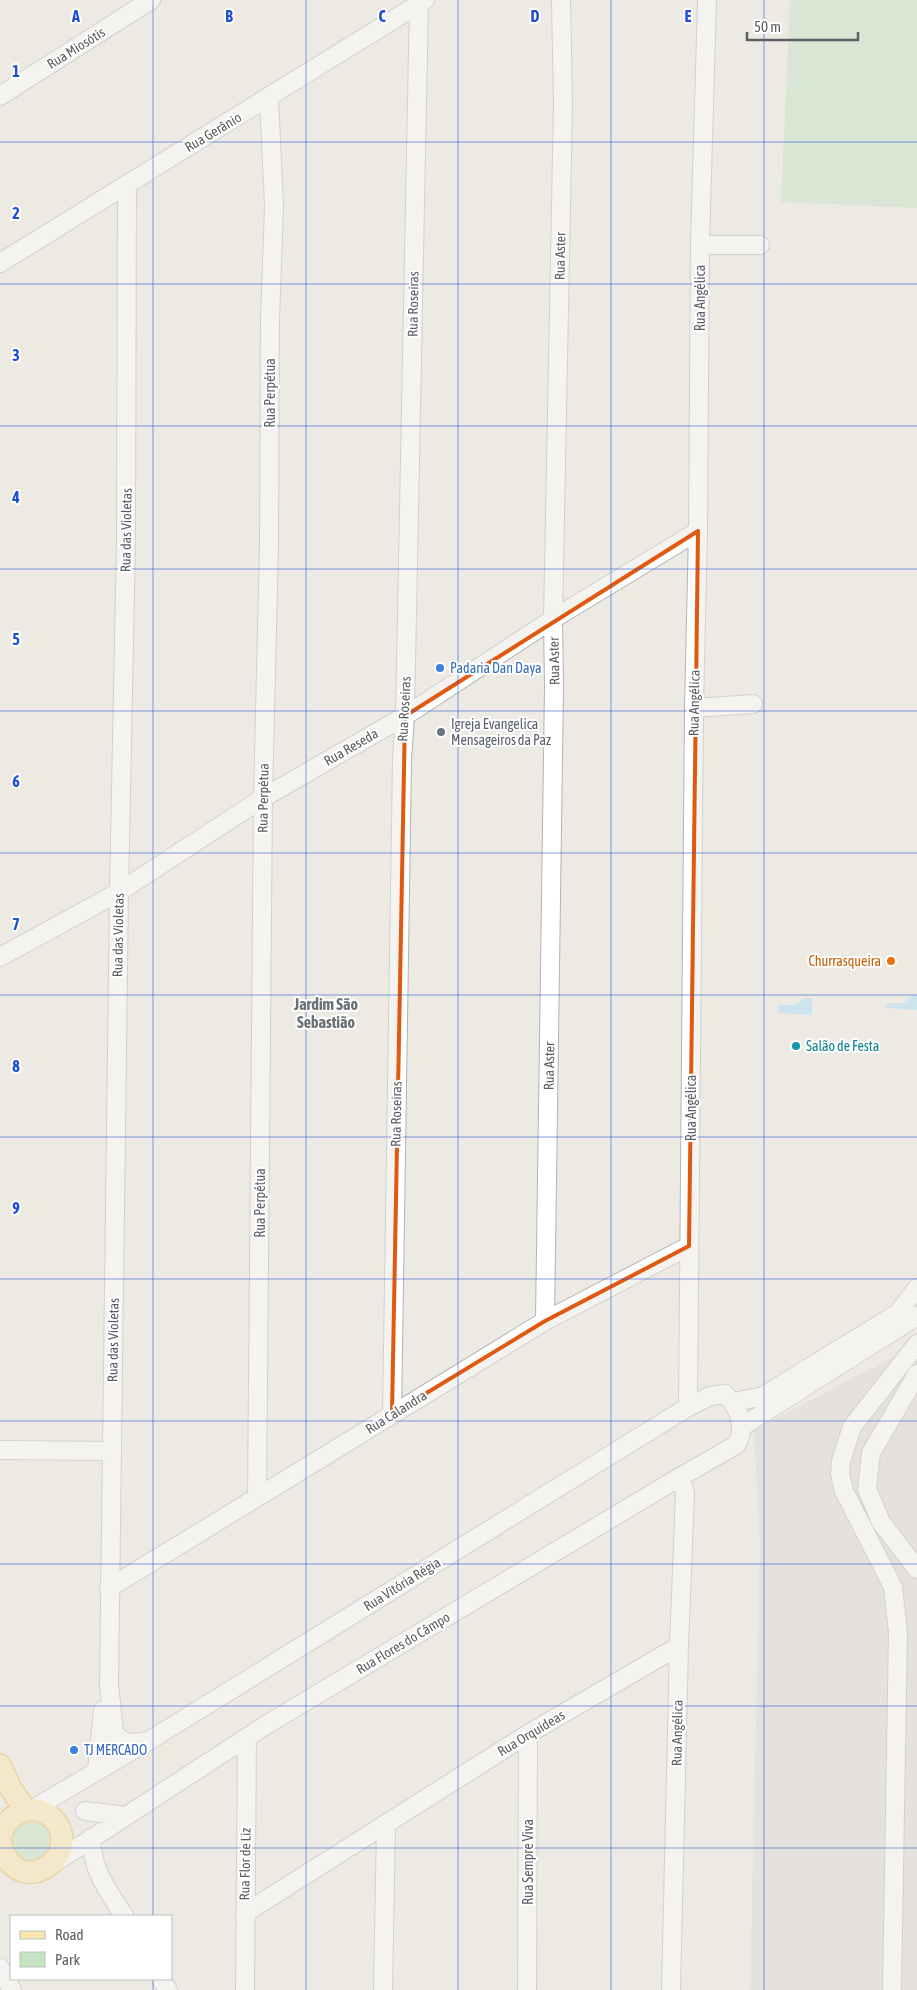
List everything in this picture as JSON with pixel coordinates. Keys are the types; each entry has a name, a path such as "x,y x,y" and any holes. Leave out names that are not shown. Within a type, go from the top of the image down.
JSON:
{"main road":[{"path":"0,1765 12,1790 29,1810"},
{"path":"0,1791 0,1798"},
{"path":"0,1839 6,1822 18,1812 39,1810 52,1818 60,1830 62,1843 59,1855 49,1866 39,1871 0,1871"},
{"path":"0,1833 2,1852 8,1862 22,1872"}],"street":[{"name":"Rua Miosótis","path":"0,96 151,0"},
{"name":"Rua Aster","path":"545,1321 554,687 553,620 562,141 562,0"},
{"name":"Rua Angélica","path":"688,1407 700,244 707,0"},
{"name":"Rua Gerânio","path":"0,263 269,98 421,1"},
{"name":"Rua Roseiras","path":"392,1414 402,760 405,716 421,1"},
{"name":"Rua Perpétua","path":"258,1497 263,798 269,544 270,320 274,206 269,98"},
{"name":"Rua das Violetas","path":"127,186 126,540 108,1685 112,1724 118,1738 128,1744 150,1740"},
{"path":"700,244 760,245"},
{"name":"Rua Reseda","path":"0,958 119,892 263,798 405,716 553,620 698,531"},
{"path":"694,708 753,704"},
{"name":"Rua Calandra","path":"109,1588 545,1321 689,1246"},
{"path":"738,1415 763,1396 898,1313 917,1288"},
{"path":"738,1415 912,1319"},
{"path":"892,1990 898,1632 893,1586 844,1491 840,1474 840,1461 852,1427 917,1344"},
{"path":"917,1374 871,1453 867,1489 880,1522 917,1569"},
{"name":"Rua Vitória Régia","path":"58,1794 150,1740 688,1407 710,1396 725,1394 738,1415"},
{"name":"Rua Flores do Câmpo","path":"49,1866 247,1738 736,1445 741,1438 738,1415"},
{"path":"0,1450 112,1450"},
{"name":"Rua Angélica","path":"671,1990 679,1646 685,1493 680,1477"},
{"name":"Rua Orquídeas","path":"245,1913 528,1734 679,1646"},
{"name":"Rua das Violetas","path":"97,1770 104,1702 108,1685"},
{"name":"Rua Sempre Viva","path":"527,1990 528,1734"},
{"name":"Rua Flor de Liz","path":"245,1990 247,1738"},
{"path":"29,1810 58,1794"},
{"path":"52,1818 58,1794"},
{"path":"85,1810 125,1816"},
{"path":"384,1990 386,1823"},
{"path":"92,1838 94,1862 100,1878 123,1915"},
{"path":"69,1852 100,1878"},
{"path":"0,1968 12,1990"}],"highlighted area":[{"path":"698,531 689,1246 545,1321 392,1414 392,1404 405,716"}],"shaded area":[{"path":"917,1344 917,1990 750,1990 760,1545 754,1430"}],"green space":[{"path":"790,0 917,0 917,208 781,202"},
{"path":"33,1817 51,1828 52,1848 42,1858 30,1861 17,1855 12,1847 11,1838 14,1826"}],"water":[{"path":"917,995 917,1010 886,1008 888,1003 904,1003 911,996"},
{"path":"804,998 812,998 812,1015 778,1013 779,1005 795,1005"}],"place":[{"name":"Padaria Dan Daya","path":"440,668"},
{"name":"Igreja Evangelica Mensageiros da Paz","path":"441,732"},
{"name":"Churrasqueira","path":"891,961"},
{"name":"Salão de Festa","path":"796,1046"},
{"name":"TJ MERCADO","path":"74,1750"}],"district":[{"name":"Jardim São Sebastião","path":"326,1013"}]}
